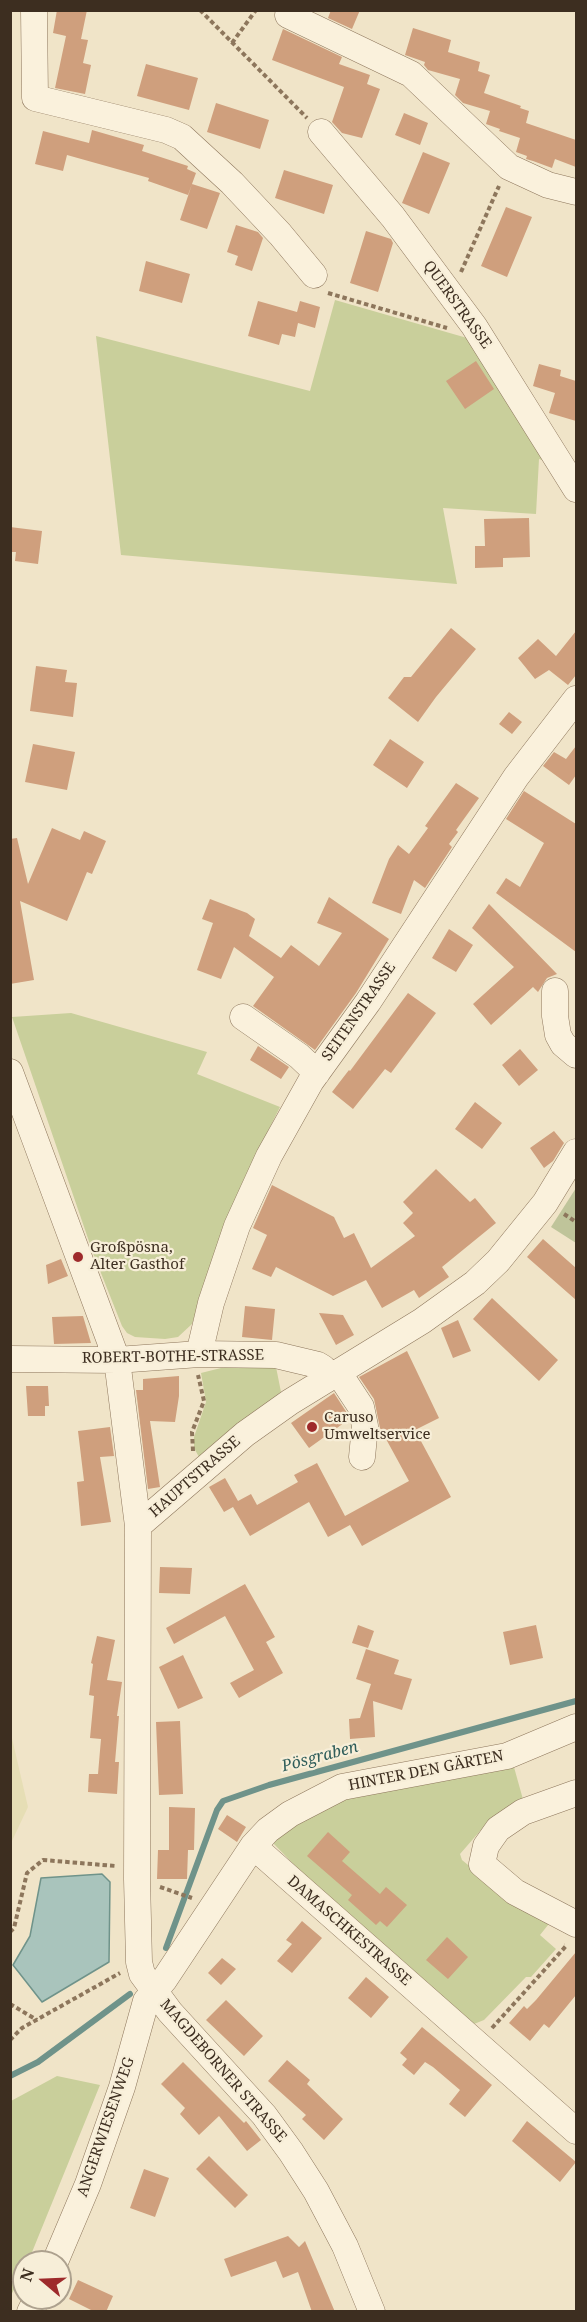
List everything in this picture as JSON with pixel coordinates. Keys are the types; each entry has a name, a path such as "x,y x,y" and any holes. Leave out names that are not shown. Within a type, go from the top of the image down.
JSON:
{"street":[{"path":"34,10 36,98 166,130 182,137 232,183 280,234 314,275"},
{"path":"288,15 411,74 509,167 548,185 576,192"},
{"name":"QUERSTRASSE","path":"321,132 393,217 474,326 576,489"},
{"name":"SEITENSTRASSE","path":"199,1354 211,1303 237,1226 269,1156 317,1073 368,1002 516,777 576,699"},
{"path":"555,992 558,1035 563,1044 576,1055"},
{"path":"243,1017 300,1056 317,1073"},
{"path":"10,1072 117,1360 138,1526"},
{"name":"HAUPTSTRASSE","path":"154,1992 142,1974 126,1966 138,1526 245,1434 334,1375 422,1321 475,1283 498,1260 545,1203 576,1152"},
{"name":"ROBERT-BOTHE-STRASSE","path":"10,1359 117,1360 199,1354 245,1354 295,1358 318,1365 334,1375"},
{"path":"334,1375 360,1407 366,1426 362,1457"},
{"name":"HINTER DEN GÄRTEN","path":"253,1846 268,1830 290,1814 342,1787 507,1756 576,1727"},
{"path":"570,1920 515,1892 482,1864 486,1846 498,1829 523,1812 576,1793"},
{"path":"154,1992 253,1846"},
{"name":"DAMASCHKESTRASSE","path":"253,1846 576,2132"},
{"name":"ANGERWIESENWEG","path":"59,2250 88,2184 122,2087 146,2001 154,1992"},
{"name":"MAGDEBORNER STRASSE","path":"154,1992 264,2115 291,2152 316,2190 345,2246 372,2312"}],"path":[{"path":"200,10 321,132"},
{"path":"232,44 256,10"},
{"path":"450,294 509,167"},
{"path":"314,275 328,294 454,330 466,330 474,326"},
{"path":"199,1354 198,1373 204,1401 194,1427 192,1443 193,1453 203,1471"},
{"path":"10,1932 14,1928 27,1873 44,1860 118,1866"},
{"path":"178,1893 193,1898"},
{"path":"478,2045 566,1946 550,1933 570,1920"},
{"path":"10,2040 22,2028 126,1966"},
{"path":"10,2004 37,2020"}],"shaded area":[{"path":"11,1734 28,1807 10,1843"}],"green space":[{"path":"335,300 474,340 552,463 539,459 536,514 443,508 457,584 121,555 96,336 310,391"},
{"path":"71,1013 207,1052 197,1074 280,1107 244,1179 227,1220 192,1324 178,1337 165,1339 135,1337 127,1333 122,1326 93,1253 12,1017"},
{"path":"576,1188 576,1243 551,1227"},
{"path":"225,1367 276,1367 281,1392 199,1457 194,1448 194,1437 206,1402 201,1373"},
{"path":"512,1760 524,1803 487,1823 460,1854 462,1860 500,1891 552,1920 540,1935 556,1949 531,1977 526,1977 484,2020 474,2024 305,1876 273,1843 317,1802"},
{"path":"57,2076 100,2085 33,2250 12,2250 11,2295 11,2101"}],"water":[{"path":"102,1874 110,1882 109,1962 42,2002 13,1965 30,1936 41,1878"}],"building":[{"path":"57,10 87,10 81,39 88,40 83,63 91,65 85,94 55,88 66,36 53,33"},
{"path":"331,10 360,10 352,29 328,18"},
{"path":"413,28 451,40 448,52 480,62 478,71 490,75 484,93 529,111 526,123 576,140 576,167 555,159 552,168 526,159 527,156 516,152 520,138 486,124 490,111 463,103 455,95 460,79 428,70 424,65 425,62 405,55"},
{"path":"283,29 342,57 339,64 370,75 367,84 380,89 362,138 342,133 332,122 344,87 272,60"},
{"path":"146,64 198,78 189,110 137,96"},
{"path":"216,103 269,120 260,149 207,132"},
{"path":"404,113 428,123 420,145 395,135"},
{"path":"92,130 144,145 142,151 188,166 187,169 196,173 188,195 148,181 149,178 67,155 63,171 35,164 43,131 89,143"},
{"path":"423,152 450,163 429,214 402,203"},
{"path":"284,170 333,185 324,214 275,198"},
{"path":"192,184 220,193 207,229 180,220"},
{"path":"506,207 532,217 507,277 481,266"},
{"path":"236,225 258,232 263,238 252,271 235,265 238,256 227,252"},
{"path":"366,231 391,239 393,243 378,292 350,283"},
{"path":"146,261 190,274 182,303 139,291"},
{"path":"258,301 297,312 300,301 320,307 315,328 298,323 295,337 282,334 279,345 248,336"},
{"path":"476,361 494,389 465,409 446,381"},
{"path":"539,364 561,370 560,376 576,381 576,421 549,413 555,393 533,386"},
{"path":"529,518 530,557 503,558 503,567 475,568 475,546 485,546 484,519"},
{"path":"10,527 42,531 38,564 15,561 16,552 10,552"},
{"path":"451,628 476,649 418,722 388,698 404,677 411,677"},
{"path":"576,631 576,675 568,685 549,670 535,679 518,658 538,639 556,656"},
{"path":"36,666 67,670 65,682 77,683 73,717 30,711"},
{"path":"509,712 522,722 512,734 499,724"},
{"path":"390,739 424,762 407,788 373,765"},
{"path":"33,744 75,752 67,790 25,782"},
{"path":"576,746 576,775 569,785 543,766 554,752 566,759"},
{"path":"456,783 479,798 456,830 458,832 449,844 452,847 425,888 414,880 401,914 372,903 389,859 398,845 409,854 428,828 425,826"},
{"path":"524,791 576,824 576,952 496,893 506,878 520,887 544,843 506,819"},
{"path":"52,828 80,840 84,831 106,841 92,874 87,872 67,921 20,901 34,980 10,984 10,839 17,838 28,884"},
{"path":"329,897 389,939 356,993 315,1050 253,1006 274,977 234,947 221,979 197,970 213,923 202,919 210,899 247,913 255,919 249,936 281,958 291,945 319,966 342,933 317,923"},
{"path":"489,904 557,974 547,978 538,992 533,987 491,1025 473,1004 514,967 472,928"},
{"path":"449,929 473,945 456,972 432,958"},
{"path":"408,993 436,1013 391,1073 385,1069 353,1109 332,1092"},
{"path":"258,1046 289,1067 281,1079 250,1060"},
{"path":"520,1049 538,1070 519,1086 502,1065"},
{"path":"475,1102 502,1123 482,1149 455,1129"},
{"path":"554,1131 564,1143 553,1161 544,1168 530,1148"},
{"path":"436,1169 470,1202 475,1198 496,1223 442,1267 449,1277 419,1298 414,1290 382,1308 366,1280 333,1296 276,1267 271,1277 252,1269 267,1235 253,1228 272,1185 334,1217 344,1238 354,1233 371,1268 415,1236 403,1223 413,1213 403,1202"},
{"path":"543,1239 576,1268 576,1300 527,1257"},
{"path":"61,1259 68,1276 48,1284 46,1265"},
{"path":"492,1298 558,1360 539,1381 473,1319"},
{"path":"245,1306 275,1309 272,1340 242,1337"},
{"path":"319,1313 343,1315 354,1335 336,1345"},
{"path":"83,1316 91,1343 54,1344 52,1317"},
{"path":"458,1320 471,1351 453,1358 441,1328"},
{"path":"407,1351 439,1418 415,1430 451,1497 362,1546 350,1525 328,1537 309,1502 250,1536 233,1507 224,1512 209,1487 225,1478 238,1501 251,1494 257,1505 298,1482 294,1475 317,1463 345,1516 409,1481 380,1428 374,1399 359,1377"},
{"path":"179,1376 175,1422 150,1421 160,1487 148,1489 136,1390 143,1390 143,1379"},
{"path":"26,1386 48,1386 49,1406 45,1406 45,1416 28,1416"},
{"path":"334,1393 347,1413 348,1420 309,1448 291,1423"},
{"path":"110,1427 114,1456 100,1457 111,1522 81,1526 77,1482 84,1481 78,1431"},
{"path":"160,1567 192,1568 190,1594 159,1593"},
{"path":"245,1584 275,1637 266,1642 283,1673 239,1698 230,1683 254,1670 225,1616 174,1644 166,1628"},
{"path":"358,1625 374,1631 368,1648 352,1643"},
{"path":"536,1625 543,1658 510,1665 503,1632"},
{"path":"97,1636 115,1640 107,1680 122,1682 117,1716 119,1716 115,1762 119,1762 117,1794 88,1792 89,1774 98,1774 101,1739 90,1738 94,1696 89,1695 93,1664 91,1663"},
{"path":"366,1649 399,1660 394,1674 412,1679 402,1710 373,1701 375,1737 350,1739 349,1719 360,1718 371,1684 356,1679"},
{"path":"183,1655 203,1698 178,1709 159,1667"},
{"path":"180,1721 183,1794 159,1795 156,1722"},
{"path":"169,1807 195,1808 194,1850 188,1850 187,1879 157,1879 158,1850 169,1850"},
{"path":"227,1815 246,1827 237,1842 218,1829"},
{"path":"328,1832 350,1852 342,1861 380,1894 386,1887 407,1905 387,1927 380,1921 376,1925 348,1900 352,1895 307,1856"},
{"path":"302,1921 322,1938 292,1973 277,1961 292,1944 286,1940"},
{"path":"447,1937 468,1957 448,1979 426,1960"},
{"path":"576,1952 576,1995 549,2028 544,2024 530,2041 509,2023 524,2006 527,2009 536,2000"},
{"path":"222,1958 236,1969 221,1985 208,1973"},
{"path":"366,1977 389,1997 371,2018 348,1998"},
{"path":"226,2000 263,2036 244,2056 206,2020"},
{"path":"422,2027 492,2085 465,2117 449,2104 460,2090 433,2067 425,2062 414,2075 402,2065 407,2059 400,2053"},
{"path":"287,2060 310,2080 307,2084 343,2119 324,2140 302,2119 306,2115 268,2081"},
{"path":"183,2062 244,2123 246,2121 261,2140 247,2151 219,2116 199,2135 180,2114 185,2108 161,2084"},
{"path":"527,2121 576,2162 560,2182 512,2141"},
{"path":"209,2156 248,2195 235,2208 196,2169"},
{"path":"144,2169 169,2178 155,2217 130,2208"},
{"path":"288,2236 299,2247 305,2241 335,2312 312,2312 298,2272 283,2278 276,2261 231,2277 224,2259"},
{"path":"78,2280 113,2296 106,2312 95,2312 72,2300 72,2293"}],"waterway":[{"name":"Pösgraben","path":"166,1948 217,1810 223,1801 269,1785 576,1701"},
{"name":"Pösgraben","path":"10,2076 38,2062 130,1994"}],"place":[{"name":"Großpösna, Alter Gasthof","path":"78,1257"},
{"name":"Caruso Umweltservice","path":"312,1427"}]}
